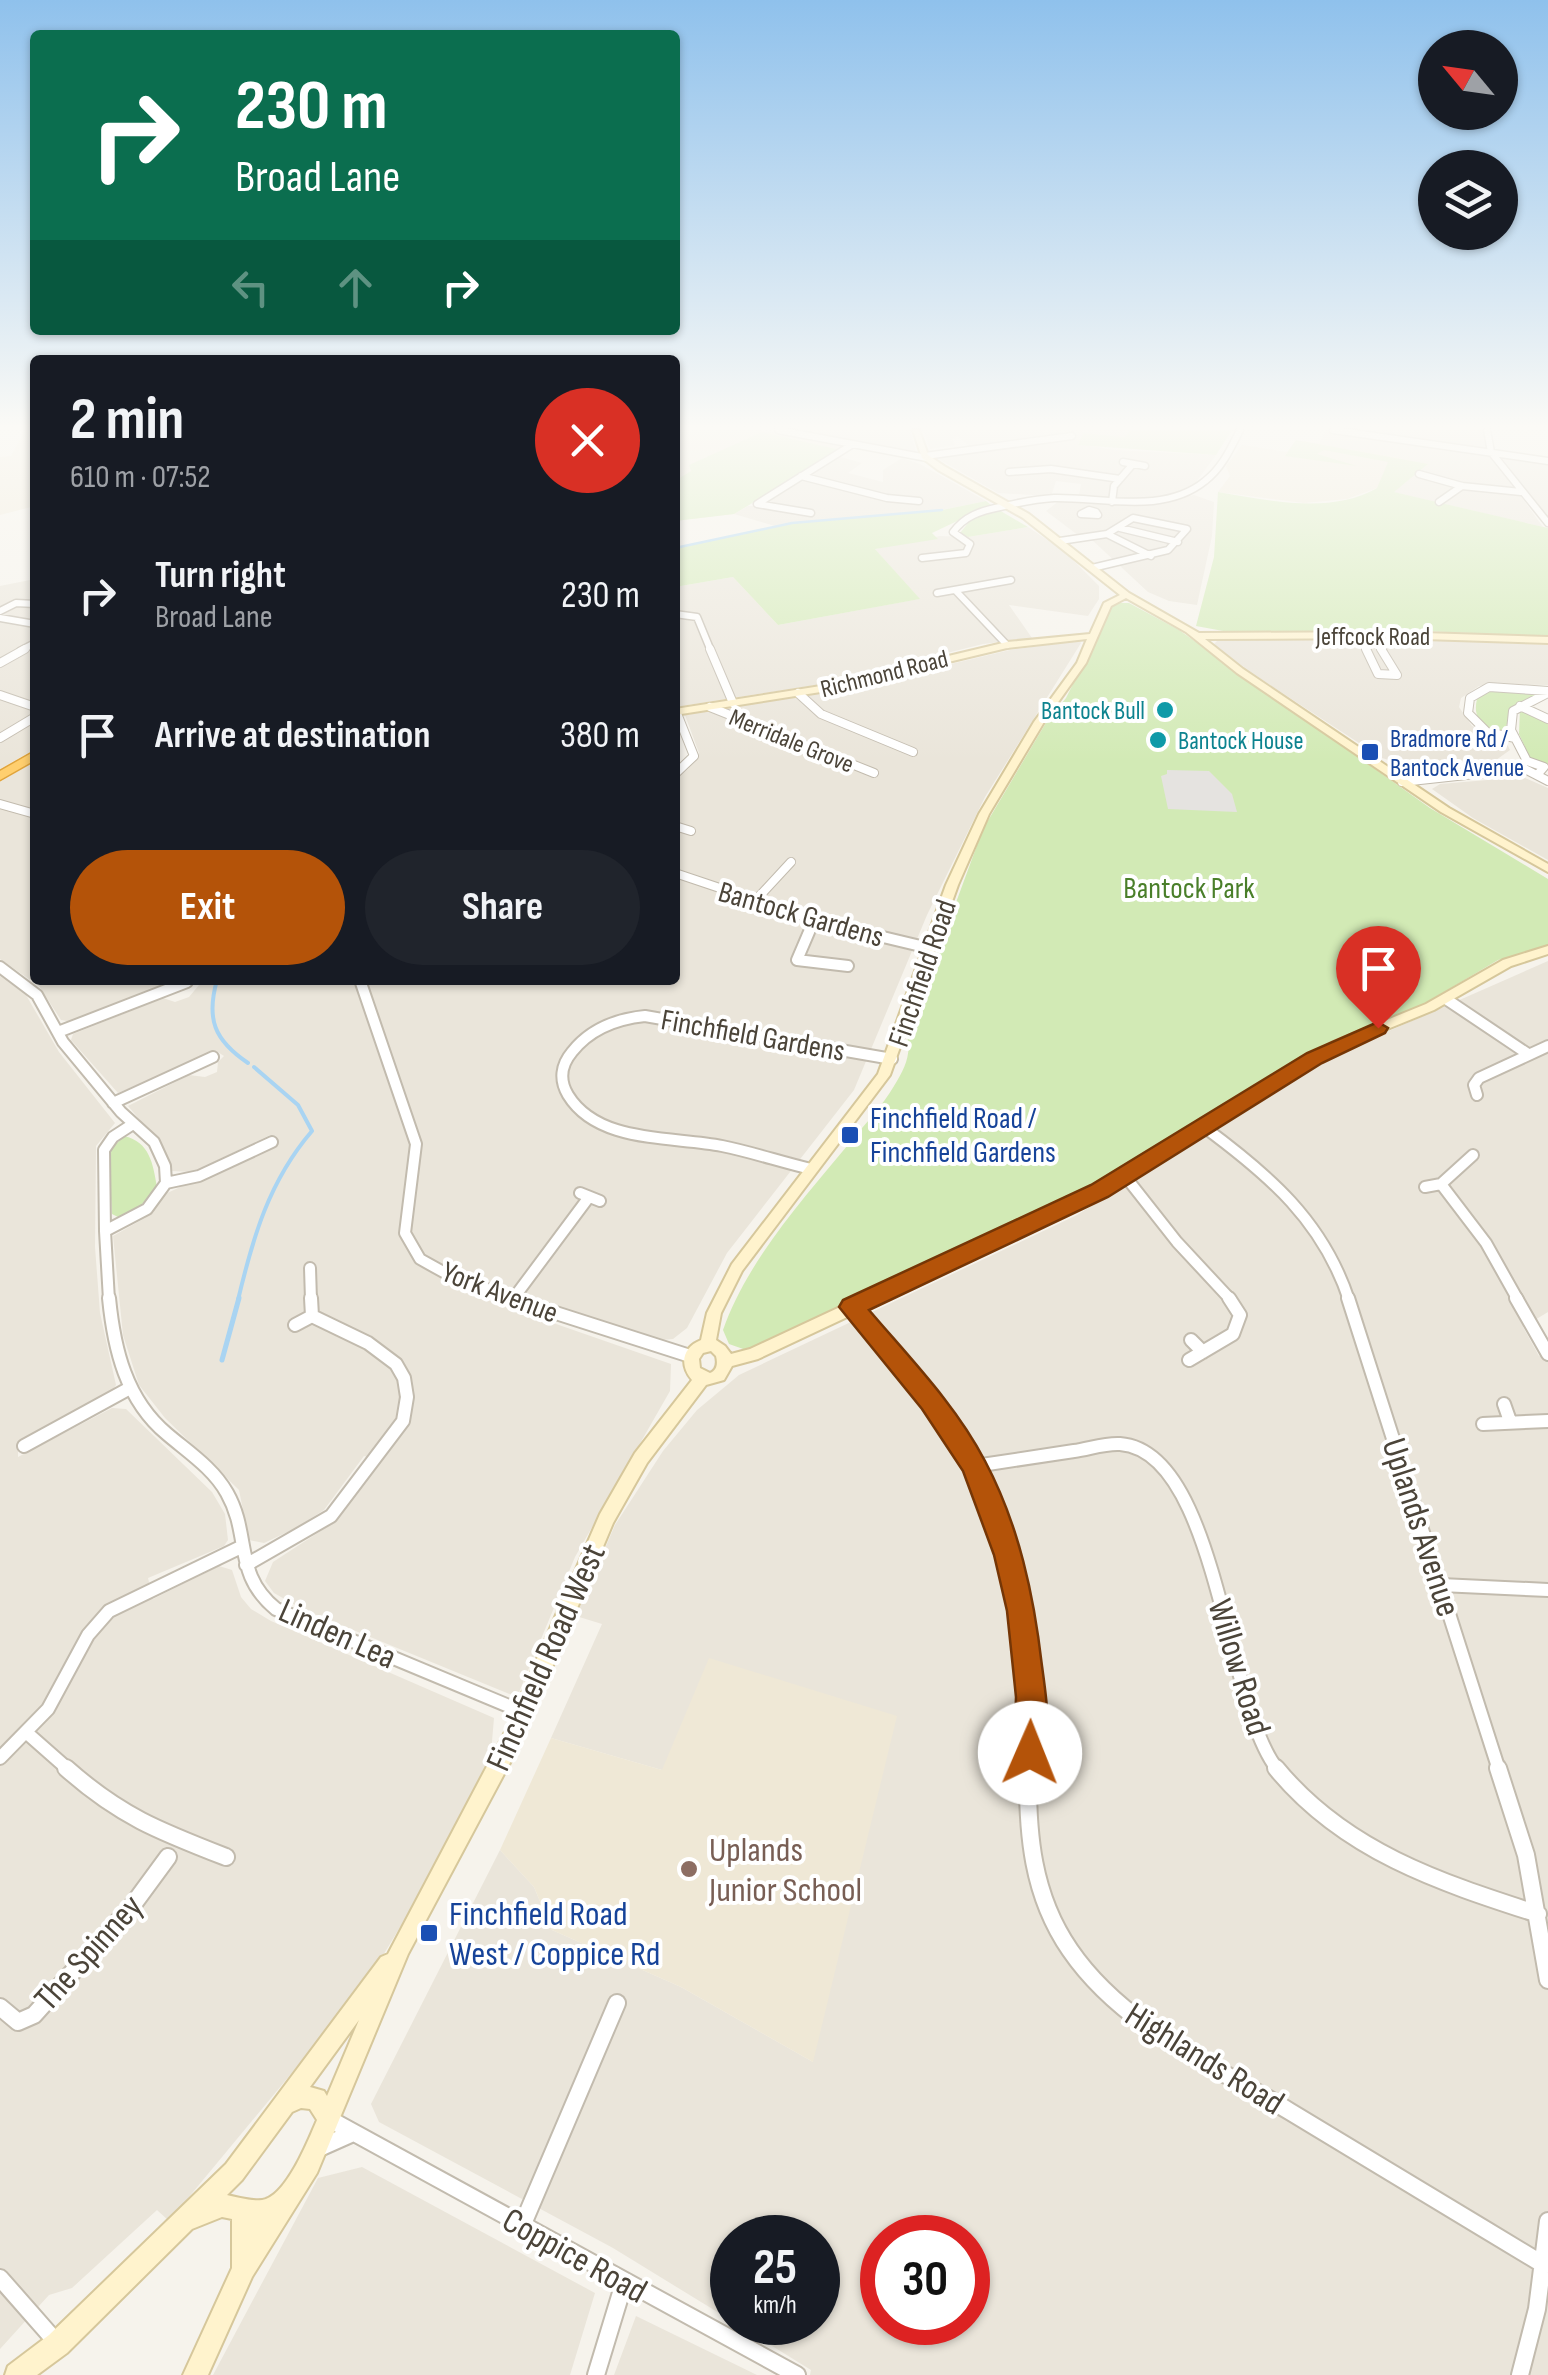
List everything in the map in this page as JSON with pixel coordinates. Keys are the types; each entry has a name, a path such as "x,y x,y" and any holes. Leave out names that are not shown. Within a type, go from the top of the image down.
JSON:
{"highway":[{"path":"0,776 30,759"}],"main road":[{"path":"282,2106 300,2096 316,2099 328,2118"},
{"path":"188,2219 234,2172"}],"street":[{"path":"922,558 969,551 970,544 966,541"},
{"path":"1060,542 1067,541"},
{"path":"1121,541 1151,556"},
{"path":"1173,541 1178,542"},
{"path":"1060,542 1126,595 1197,636 1240,671 1320,722 1402,782 1548,869"},
{"path":"1092,568 1151,556 1178,542"},
{"path":"937,594 1011,580"},
{"path":"955,590 1006,645"},
{"name":"Finchfield Road","path":"706,1346 714,1313 737,1268 876,1088 892,1059 929,948 984,814 1039,722 1081,663 1109,602 1126,595"},
{"path":"0,615 16,602 30,606"},
{"path":"18,619 30,611"},
{"path":"680,614 697,616 732,703"},
{"path":"0,615 30,623"},
{"name":"Richmond Road","path":"680,711 798,693 1006,645 1094,636"},
{"name":"Jeffcock Road","path":"1197,636 1548,640"},
{"path":"1362,638 1378,646 1397,676 1378,674 1361,645 1362,638"},
{"path":"0,663 30,646"},
{"path":"1515,738 1478,726 1468,713 1470,698 1489,687 1548,692"},
{"path":"1524,765 1511,720 1513,711 1548,692"},
{"path":"798,693 822,714 914,752"},
{"path":"0,694 30,705"},
{"path":"1520,706 1548,719"},
{"name":"Merridale Grove","path":"710,707 874,773"},
{"path":"0,738 30,720"},
{"path":"680,722 694,756 680,769"},
{"path":"1402,782 1524,765 1544,769 1548,781"},
{"path":"0,804 30,813"},
{"path":"680,827 690,830"},
{"path":"754,902 790,862"},
{"name":"Bantock Gardens","path":"680,875 817,922 929,948"},
{"path":"817,922 804,939 797,960 848,966"},
{"path":"727,1361 718,1349 706,1346 690,1356 691,1370 704,1377 720,1374 727,1361 753,1355 1036,1223 1125,1176 1337,1045 1446,999 1495,968 1548,950"},
{"path":"0,967 38,994 58,1032 112,1103 154,1142 165,1166 166,1183 148,1209 105,1231"},
{"path":"58,1032 179,985"},
{"name":"York Avenue","path":"362,985 416,1144 407,1241 426,1264 514,1300 690,1356"},
{"path":"1446,999 1528,1054"},
{"name":"Finchfield Gardens","path":"810,1169 723,1147 630,1132 592,1120 580,1113 566,1092 562,1079 567,1058 597,1030 626,1018 645,1016 892,1059"},
{"path":"1477,1095 1474,1085 1478,1078 1548,1046"},
{"path":"112,1103 208,1060 209,1072"},
{"name":"Linden Lea","path":"133,1124 113,1137 104,1150 112,1321 130,1388 151,1420 225,1489 251,1588 276,1608 524,1712"},
{"name":"Uplands Avenue","path":"1204,1127 1282,1187 1323,1236 1340,1274 1526,1855 1548,1980"},
{"path":"166,1183 199,1176 272,1142"},
{"path":"1426,1187 1441,1184 1473,1155"},
{"path":"1125,1176 1166,1229 1236,1305 1240,1315 1233,1334 1189,1360"},
{"path":"1441,1184 1486,1244 1545,1345"},
{"path":"514,1300 590,1197"},
{"path":"310,1268 312,1316"},
{"name":"Highlands Road","path":"852,1307 931,1401 974,1466 1008,1555 1027,1649 1031,1697 1026,1832 1041,1894 1068,1948 1132,2016 1544,2265"},
{"path":"295,1325 312,1316"},
{"path":"246,1565 331,1516 403,1421 408,1405 408,1383 398,1362 312,1316"},
{"path":"1190,1340 1203,1352"},
{"name":"Finchfield Road West","path":"294,2190 317,2149 401,1947 524,1712 606,1518 659,1432 704,1377"},
{"path":"24,1446 130,1388"},
{"path":"1504,1404 1510,1420"},
{"path":"1483,1424 1548,1421"},
{"name":"Willow Road","path":"974,1466 1118,1444 1139,1449 1159,1462 1179,1488 1209,1567 1254,1727 1273,1765 1316,1810 1370,1851 1450,1885 1538,1914"},
{"path":"0,1758 48,1710 88,1635 109,1611 243,1546"},
{"path":"1442,1585 1548,1590"},
{"path":"27,1733 105,1803 145,1826 226,1857"},
{"name":"The Spinney","path":"0,2007 18,2022 34,2015 132,1906 168,1857"},
{"name":"Finchfield Road West","path":"234,2172 401,1947"},
{"path":"522,2226 617,2004"},
{"name":"Coppice Road","path":"328,2118 797,2375"},
{"path":"317,2149 352,2134"},
{"path":"234,2172 232,2191 241,2208 244,2269"},
{"path":"17,2375 58,2344 188,2219 222,2206 263,2212 277,2206 294,2190"},
{"path":"195,2375 244,2269 294,2190"},
{"path":"1520,2375 1543,2311 1548,2221"},
{"path":"0,2278 58,2344"},
{"path":"596,2375 624,2283"}],"shaded area":[{"path":"916,541 1048,541 1099,586 1099,599 1088,616 1009,605 1032,638 983,644 822,684 680,706 680,586 733,577 778,625 919,599 875,549"},
{"path":"1093,541 1211,541 1197,605 1169,601 1148,592"},
{"path":"30,580 30,752 0,769 0,586"},
{"path":"1219,639 1407,639 1548,645 1548,685 1491,684 1479,686 1461,698 1459,707 1472,726 1505,740 1510,750 1496,760 1412,767 1382,758 1261,679 1213,645"},
{"path":"1079,640 1081,643 985,797 927,915 854,1090 727,1253 687,1328 673,1339 661,1340 607,1327 465,1278 456,1289 671,1364 670,1391 575,1557 517,1697 302,1609 274,1593 265,1581 273,1562 336,1521 381,1461 364,1456 324,1510 296,1528 264,1543 249,1540 239,1490 165,1418 139,1385 123,1335 113,1236 145,1218 165,1194 277,1143 270,1135 193,1172 171,1171 163,1147 128,1106 189,1075 205,1077 217,1072 218,1062 224,1056 216,1051 118,1093 71,1040 73,1034 163,998 175,1002 189,997 199,985 680,985 680,775 699,753 685,715 850,688 1010,650"},
{"path":"30,764 30,980 0,959 0,782"},
{"path":"1167,770 1209,771 1232,794 1237,812 1168,809 1161,776"},
{"path":"1523,777 1548,788 1548,860 1473,818 1432,789 1440,784"},
{"path":"1548,961 1548,1312 1523,1327 1539,1356 1548,1352 1548,2375 810,2375 811,2370 771,2345 840,2345 840,2215 710,2215 710,2308 613,2248 379,2122 371,2104 500,1850 534,1887 552,1930 681,1987 813,2062 662,1770 551,1738 602,1624 576,1616 615,1525 663,1451 697,1410 739,1375 1077,1215 1339,1053"},
{"path":"0,976 26,995 59,1052 115,1123 96,1146 95,1247 100,1313 116,1385 111,1392 18,1442 18,1457 112,1408 126,1409 212,1492 225,1514 228,1540 224,1546 148,1578 153,1599 219,1566 232,1570 241,1597 251,1609 271,1621 494,1718 491,1753 444,1854 379,1962 339,2016 169,2221 157,2210 72,2288 49,2295 0,2349"},
{"path":"173,985 73,1022 61,1020 39,986"},
{"name":"Uplands Junior School","path":"709,1658 897,1716 813,2062 681,1987 552,1930 534,1887 500,1850 551,1738 662,1770"},
{"path":"362,2167 595,2293 570,2375 213,2375 318,2178"},
{"path":"636,2316 757,2375 614,2375"}],"green space":[{"path":"709,541 926,541 875,549 920,599 778,625 733,577 680,586 680,547"},
{"path":"1215,541 1548,541 1548,636 1422,631 1234,633 1196,626"},
{"name":"Bantock Park","path":"1129,603 1179,630 1430,808 1548,879 1548,946 1498,960 1414,1010 1330,1045 1058,1207 757,1347 746,1350 729,1344 723,1330 762,1254 880,1107 901,1074 908,1056 907,1036 983,829 1047,721 1066,698 1112,606"},
{"path":"1490,690 1540,692 1512,709 1504,732 1485,725 1476,712 1477,699"},
{"path":"1520,709 1548,723 1548,764 1530,758 1519,734"},
{"path":"124,1136 145,1149 157,1187 136,1211 118,1217 112,1214 108,1152"}],"waterway":[{"path":"680,547 709,541"},
{"path":"216,985 212,1006 216,1028 227,1046 248,1063"},
{"path":"238,1300 264,1211 284,1170 312,1131 298,1105 254,1067"},
{"path":"222,1360 239,1298"}],"place":[{"name":"Bantock Bull","path":"1165,710"},
{"name":"Bantock House","path":"1158,740"},
{"name":"Bradmore Rd / Bantock Avenue","path":"1370,752"},
{"name":"Finchfield Road / Finchfield Gardens","path":"850,1135"},
{"name":"Uplands Junior School","path":"689,1869"},
{"name":"Finchfield Road West / Coppice Rd","path":"429,1933"}],"route":[{"path":"1030,1753 1031,1697 1021,1611 1008,1555 974,1466 931,1401 852,1307 1100,1191 1314,1058 1378,1028"}]}
